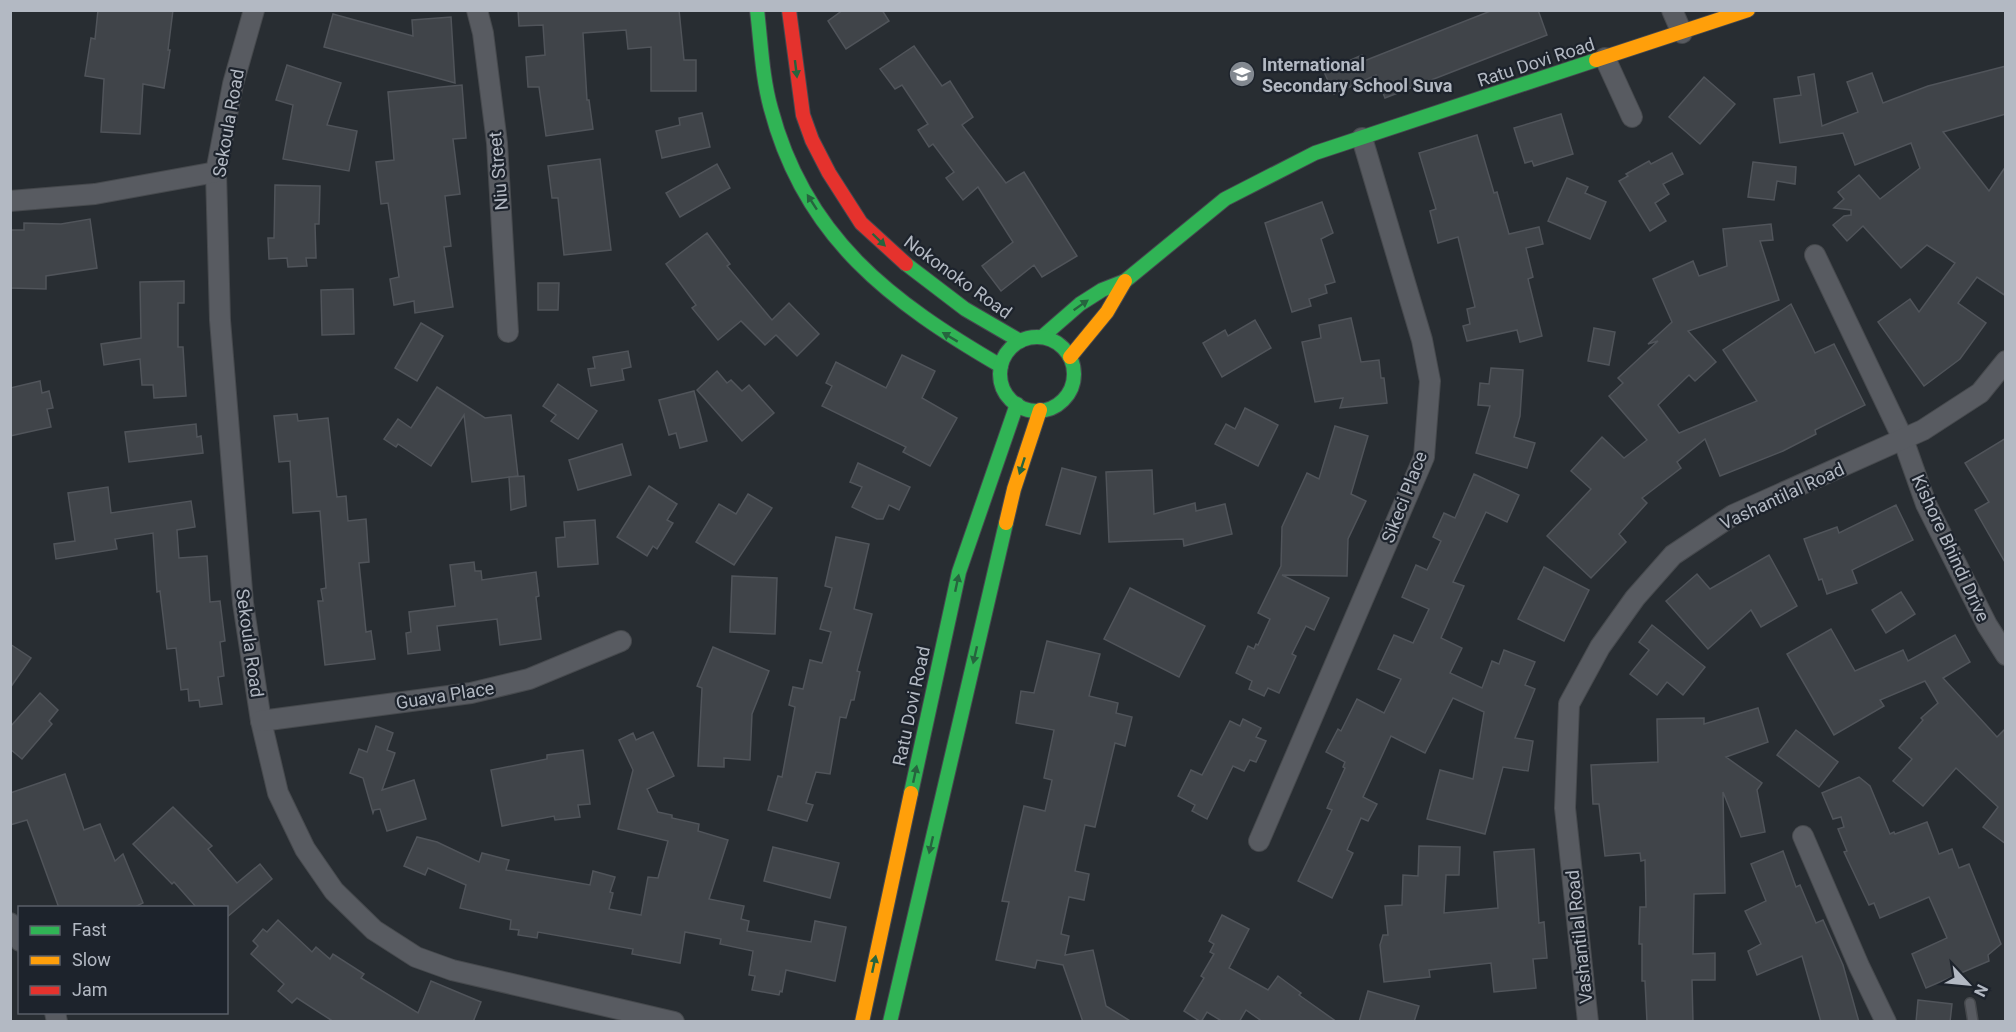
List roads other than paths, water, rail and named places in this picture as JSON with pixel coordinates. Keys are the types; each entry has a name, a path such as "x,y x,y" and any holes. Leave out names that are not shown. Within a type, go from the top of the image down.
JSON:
{"main road":[{"path":"757,10 766,88 777,128 805,192 842,247 901,301 945,334 1001,366"},
{"name":"Nokonoko Road","path":"789,10 803,115 812,140 829,173 861,223 918,275 965,309 1020,341"},
{"name":"Ratu Dovi Road","path":"1042,337 1092,297 1109,286 1125,281 1225,200 1315,153 1748,10"},
{"name":"Ratu Dovi Road","path":"1070,357 1104,319 1118,298 1125,281"},
{"path":"1030,337 1042,337 1054,341 1070,357 1073,380 1069,391 1053,407 1040,410 1024,408 1008,397 1000,377 1001,366 1005,356 1020,341 1030,337"},
{"name":"Ratu Dovi Road","path":"862,1022 959,572 1017,404"},
{"path":"890,1022 1014,489 1040,410"}],"street":[{"name":"Sekoula Road","path":"254,10 233,84 216,172 220,320 241,579 261,721 278,793 305,849 334,891 374,930 416,957 452,970 637,1017 674,1022"},
{"name":"Niu Street","path":"477,10 483,33 497,143 508,332"},
{"path":"1672,10 1682,33"},
{"path":"1605,58 1632,117"},
{"name":"Sikeci Place","path":"1259,841 1424,457 1430,381 1422,339 1362,138"},
{"path":"10,201 95,194 216,172"},
{"name":"Kishore Bhindi Drive","path":"1815,255 1903,439 1926,504 1987,625 2006,655"},
{"name":"Vashantilal Road","path":"1588,1022 1565,808 1569,704 1600,647 1635,598 1674,555 1733,515 1923,430 1980,393 2006,361"},
{"name":"Guava Place","path":"261,721 471,693 529,679 621,641"},
{"path":"1803,836 1859,966 1886,1022"},
{"path":"10,923 18,938"}],"lane":[{"path":"1970,1004 1973,1022"}],"place":[{"name":"International Secondary School Suva","path":"1242,74"}]}
